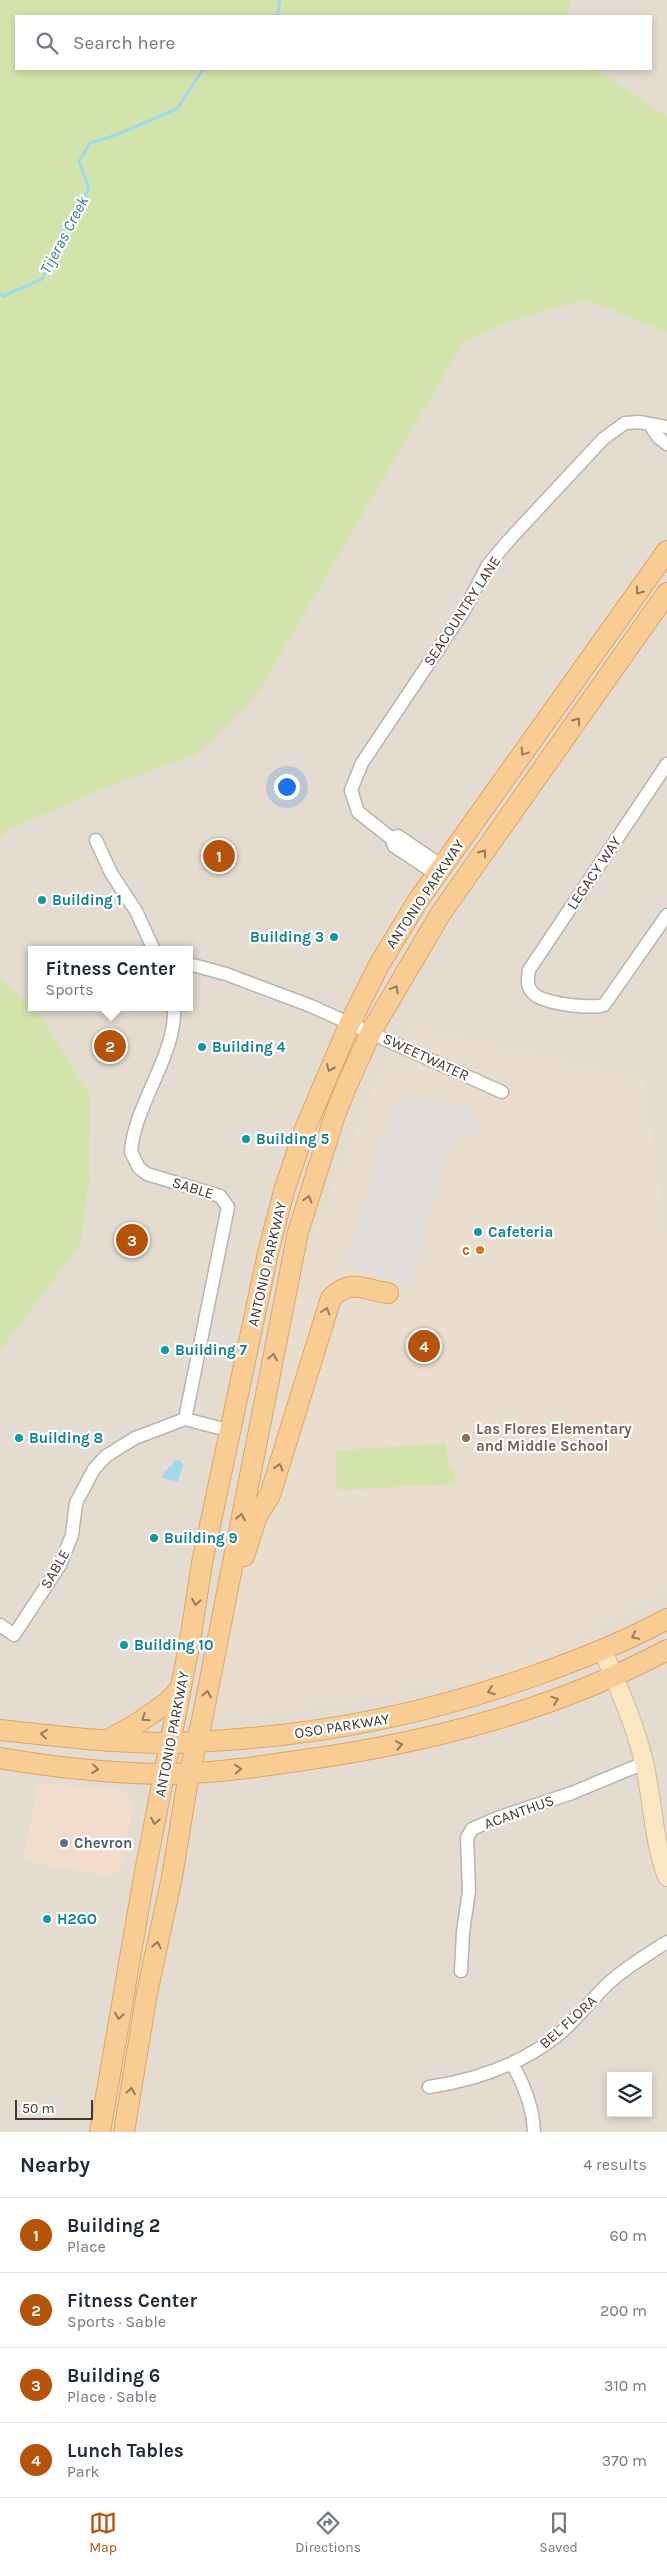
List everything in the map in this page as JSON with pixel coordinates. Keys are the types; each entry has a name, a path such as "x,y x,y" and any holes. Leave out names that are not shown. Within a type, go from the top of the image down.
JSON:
{"main road":[{"name":"ANTONIO PARKWAY","path":"100,2132 126,1976 171,1743 179,1690 190,1641 202,1563 268,1253 284,1191 305,1129 350,1023 379,965 439,870 667,551"},
{"name":"ANTONIO PARKWAY","path":"124,2132 147,1993 172,1876 189,1772 198,1741 298,1232 335,1115 370,1032 441,913 667,593"},
{"path":"230,1574 246,1553 257,1516 270,1495 331,1298 339,1290 347,1286 358,1286 388,1293"},
{"name":"OSO PARKWAY","path":"0,1730 106,1741 171,1743 310,1732 417,1713 481,1695 603,1651 667,1619"},
{"name":"OSO PARKWAY","path":"0,1758 111,1771 164,1774 261,1767 410,1743 512,1715 614,1677 667,1650"},
{"path":"106,1741 138,1723 168,1702 179,1690"},
{"path":"126,1976 132,1980 134,1990 147,1993"}],"street":[{"name":"SEACOUNTRY LANE","path":"439,870 398,836 391,838 358,812 352,801 351,790 362,763 464,609 488,565 603,438 626,423 639,422 651,426 667,426"},
{"path":"651,426 658,437 667,444"},
{"name":"LEGACY WAY","path":"667,764 529,970 527,984 532,994 542,999 593,1008 604,1006 667,915"},
{"path":"96,840 110,873 136,911 152,946"},
{"path":"193,965 226,974 350,1023"},
{"name":"SABLE","path":"0,1625 14,1635 60,1565 72,1535 76,1503 94,1469 106,1456 135,1438 185,1419 228,1207 220,1196 147,1174 139,1168 130,1152 140,1116 171,1032 174,1011"},
{"name":"SWEETWATER","path":"350,1023 502,1092"},
{"path":"185,1419 231,1430"},
{"path":"603,1651 644,1762 667,1878"},
{"name":"ACANTHUS","path":"461,1971 463,1932 469,1891 467,1838 472,1829 497,1818 572,1793 644,1762"},
{"name":"BEL FLORA","path":"429,2086 459,2082 489,2074 512,2064 558,2035 610,1982 634,1963 667,1942"},
{"path":"512,2064 527,2093 533,2116 534,2132"}],"shaded area":[{"path":"571,0 667,0 667,116 598,70 652,70 652,15 567,15"},
{"path":"586,300 667,333 667,2132 0,2132 0,1351 80,1245 89,1184 90,1095 44,1021 34,1011 193,1011 193,946 28,946 28,1005 0,977 0,840 5,831 125,780 259,692 463,343 509,322"},
{"name":"Las Flores Elementary and Middle School","path":"408,1024 644,1079 667,1238 667,1590 519,1673 211,1723 292,1286 384,1062 396,1060"},
{"path":"409,1096 422,1097 472,1109 484,1137 455,1138 448,1153 410,1285 407,1287 391,1279 352,1268 348,1260 379,1148 395,1104 403,1103"},
{"path":"38,1783 119,1790 131,1798 133,1807 121,1870 111,1876 26,1862 24,1857"}],"green space":[{"path":"0,0 571,0 567,15 15,15 15,70 598,70 667,116 667,333 586,300 509,322 463,343 259,692 196,755 125,780 6,831 0,840"},
{"path":"0,977 28,1005 28,1011 34,1011 44,1021 90,1095 89,1184 80,1245 0,1351"},
{"path":"438,1331 439,1359 410,1359 409,1332"},
{"path":"446,1444 449,1469 454,1469 455,1484 341,1490 336,1486 336,1450"}],"water":[{"path":"179,1460 183,1464 178,1482 162,1478 169,1466 172,1467 174,1461"}],"waterway":[{"name":"Tijeras Creek","path":"277,15 280,0"},
{"name":"Tijeras Creek","path":"0,294 3,296 42,279 89,188 79,161 90,143 113,136 177,109 202,70"}],"place":[{"name":"Building 2","path":"219,856"},
{"name":"Building 1","path":"42,900"},
{"name":"Building 3","path":"334,937"},
{"name":"Fitness Center","path":"110,1046"},
{"name":"Building 4","path":"202,1047"},
{"name":"Building 5","path":"246,1139"},
{"name":"Cafeteria","path":"478,1232"},
{"name":"Building 6","path":"132,1240"},
{"name":"c","path":"480,1250"},
{"name":"Lunch Tables","path":"424,1346"},
{"name":"Building 7","path":"165,1350"},
{"name":"Building 8","path":"19,1438"},
{"name":"Las Flores Elementary and Middle School","path":"466,1438"},
{"name":"Building 9","path":"154,1538"},
{"name":"Building 10","path":"124,1645"},
{"name":"Chevron","path":"64,1843"},
{"name":"H2GO","path":"47,1919"}]}
